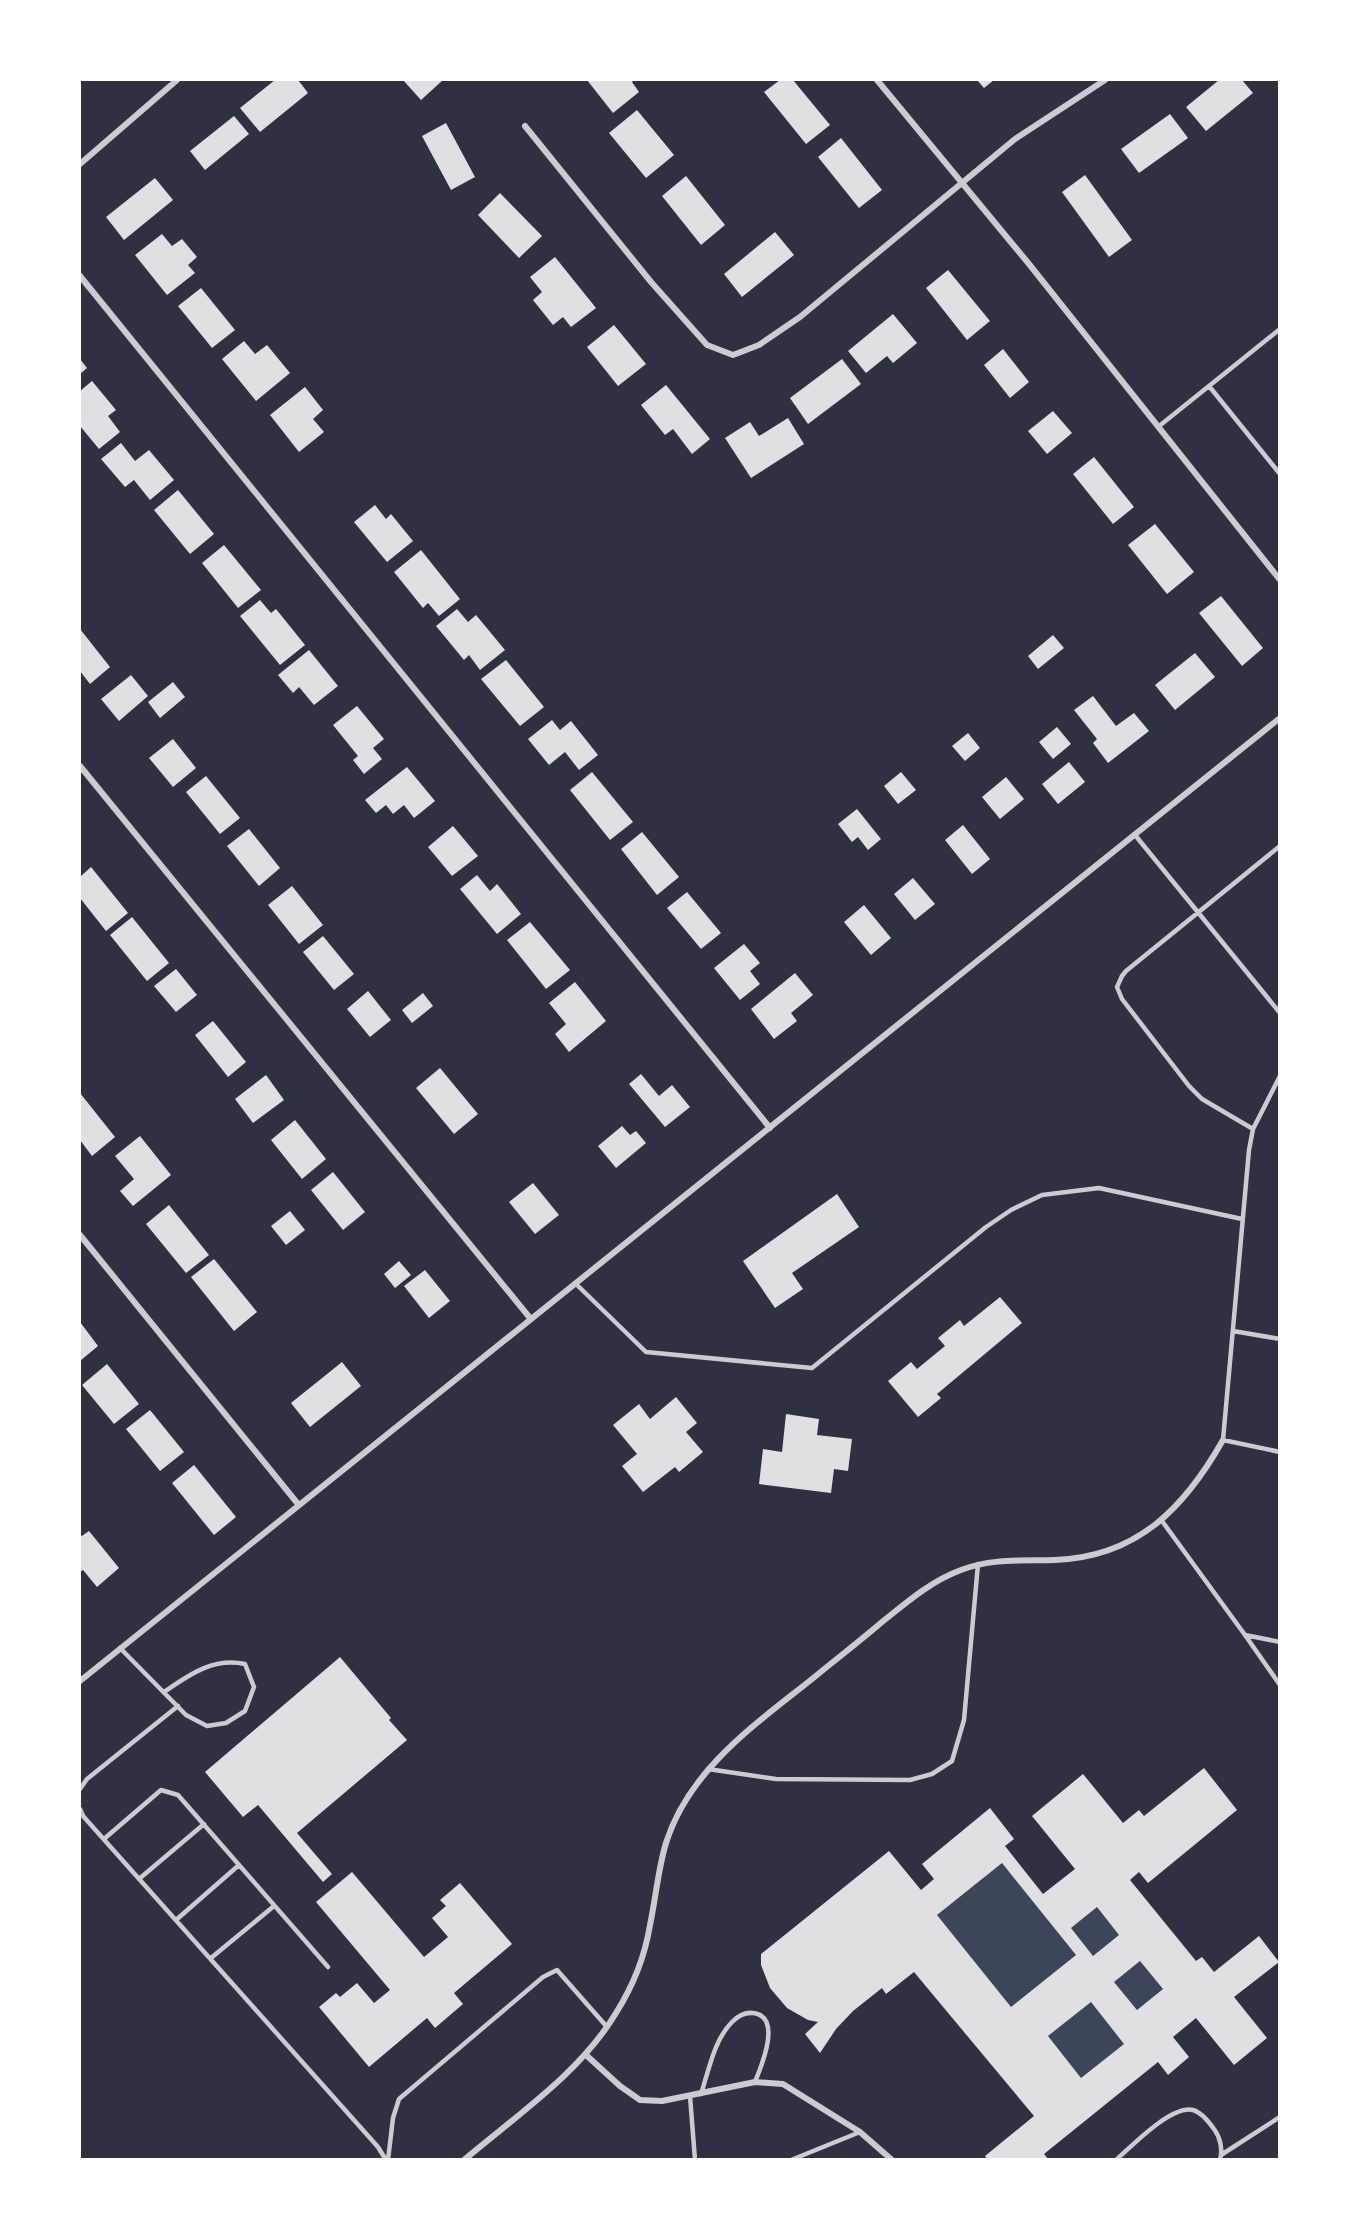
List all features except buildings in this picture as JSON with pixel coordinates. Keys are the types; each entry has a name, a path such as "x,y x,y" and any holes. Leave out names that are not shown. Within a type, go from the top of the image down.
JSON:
{"street":[{"path":"80,164 177,80"},
{"path":"877,80 1280,580"},
{"path":"525,126 651,282 707,345 733,355 759,345 800,316 1015,139 1106,80"},
{"path":"80,276 770,1128"},
{"path":"80,1681 1280,718"},
{"path":"80,766 530,1318"},
{"path":"80,1235 298,1504"},
{"path":"464,2160 586,2055 607,2027 632,1986 639,1969 650,1929 661,1863 671,1828 692,1791 708,1769 736,1741 919,1593 949,1575 993,1561 1058,1560 1095,1554 1129,1542 1162,1521 1198,1480 1223,1440"},
{"path":"586,2055 620,2086 640,2100 662,2101 755,2082 783,2084 860,2132 892,2160"}],"lane":[{"path":"1158,428 1280,329"},
{"path":"1209,386 1280,474"},
{"path":"1135,835 1280,1013"},
{"path":"1253,1129 1210,1106 1195,1092 1118,993 1117,987 1122,976 1280,846"},
{"path":"1280,1076 1253,1129 1242,1219 1223,1440 1280,1452"},
{"path":"574,1283 646,1352 812,1368 986,1227 1011,1210 1042,1195 1099,1188 1242,1219"},
{"path":"1233,1331 1280,1339"},
{"path":"1162,1521 1280,1685"},
{"path":"708,1769 776,1779 910,1780 932,1774 952,1761 964,1720 978,1564"},
{"path":"1245,1635 1280,1642"},
{"path":"120,1647 186,1715 207,1726 226,1723 245,1711 254,1687 245,1664 232,1661 214,1663 194,1672 164,1692"},
{"path":"80,1789 87,1779 178,1706"},
{"path":"104,1839 161,1790 178,1795 328,1967"},
{"path":"80,1809 83,1816 211,1958 387,2160"},
{"path":"139,1879 204,1824"},
{"path":"176,1920 239,1865"},
{"path":"211,1958 274,1906"},
{"path":"387,2160 393,2118 399,2099 543,1977 557,1970 607,2027"},
{"path":"701,2094 719,2041 732,2022 743,2013 756,2013 765,2020 768,2029 767,2049 755,2082"},
{"path":"690,2096 695,2160"},
{"path":"1116,2160 1168,2116 1182,2110 1194,2110 1209,2122 1220,2137 1220,2157"},
{"path":"1220,2157 1280,2117"},
{"path":"791,2160 860,2132"}],"shaded area":[{"path":"1002,1863 1076,1955 1011,2007 937,1915"},
{"path":"1097,1907 1119,1935 1093,1956 1071,1928"},
{"path":"1140,1961 1163,1989 1137,2010 1114,1982"},
{"path":"1091,2002 1124,2044 1081,2078 1048,2036"}]}
